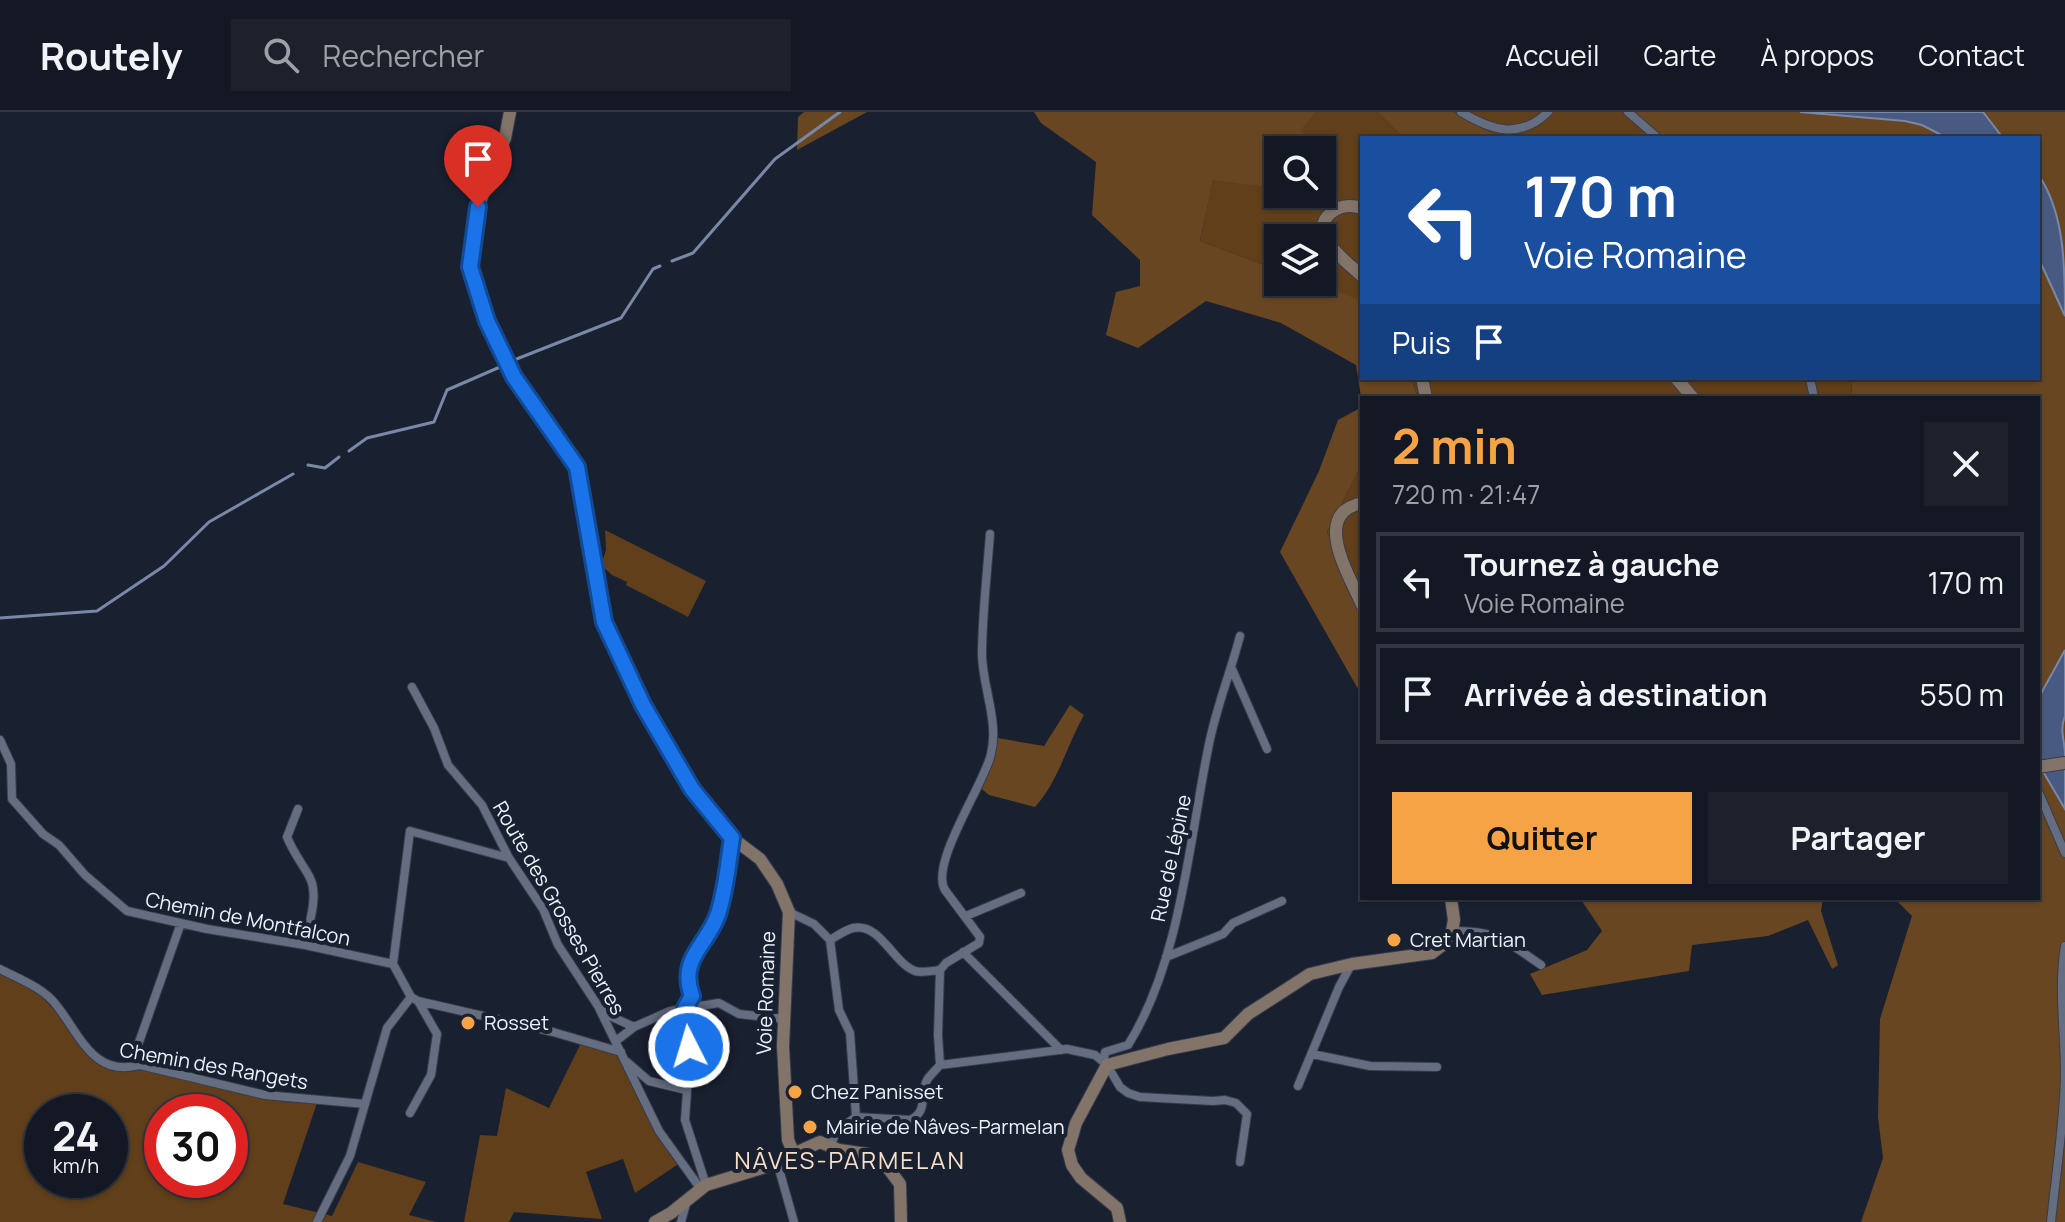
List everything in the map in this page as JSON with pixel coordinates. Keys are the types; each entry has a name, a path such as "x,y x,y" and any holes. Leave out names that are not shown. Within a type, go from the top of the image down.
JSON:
{"main road":[{"name":"Voie Romaine","path":"510,112 505,138 478,207 470,267 487,321 514,377 577,467 604,622 643,705 692,789 732,838 760,859 777,884 789,912 784,1019 788,1140 793,1152"},
{"path":"1360,208 1341,207 1330,213 1323,229 1329,245 1360,274"},
{"path":"1678,380 1691,396"},
{"path":"1360,504 1351,506 1344,513 1336,524 1334,536 1360,600"},
{"path":"2040,767 2065,763"},
{"path":"1120,1222 1117,1208 1081,1178 1072,1165 1068,1150 1076,1123 1107,1065 1224,1038 1248,1014 1310,974 1352,964 1432,953 1445,943 1452,931 1452,900"},
{"path":"655,1222 699,1190 777,1162 813,1143 867,1154 888,1168 900,1184 901,1222"}],"street":[{"path":"1461,112 1488,127 1511,130 1536,122 1548,112"},
{"path":"1628,112 1656,136"},
{"path":"831,1146 836,1131 856,1117 910,1120 923,1109 926,1082 940,1065 940,970 980,940 942,881 952,841 991,754 989,703 982,659 990,534"},
{"name":"Rue de Lépine","path":"1107,1065 1105,1052 1128,1045 1143,1021 1166,957 1194,829 1208,746 1240,636"},
{"path":"1231,669 1267,749"},
{"name":"Route des Grosses Pierres","path":"412,687 434,728 448,765 482,805 509,858 543,909 558,945 598,1006 659,1131 699,1190"},
{"name":"Chemin de Montfalcon","path":"0,740 11,764 12,799 85,875 127,911 393,964"},
{"path":"2040,795 2065,853"},
{"path":"298,809 287,837 314,893 305,945"},
{"path":"410,1113 426,1086 438,1044 433,1023 393,964 410,831 509,858"},
{"path":"681,1222 683,1210 699,1190 685,1120 689,1047 685,1008 692,996 687,983 692,958 718,913 732,838"},
{"path":"966,916 1021,893"},
{"path":"1166,957 1223,934 1233,923 1282,901"},
{"path":"789,912 814,924 830,940 839,1010 850,1033 856,1117"},
{"path":"140,1065 138,1045 181,923"},
{"path":"830,940 854,928 866,930 878,937 906,966 920,972 940,970"},
{"path":"1452,931 1478,930 1503,939 1541,965"},
{"path":"2051,1222 2063,1125 2065,1072 2061,969 2065,946"},
{"path":"963,952 1061,1050"},
{"path":"1298,1086 1339,987 1352,964"},
{"name":"Chemin des Rangets","path":"0,969 30,983 56,1004 74,1034 97,1059 125,1069 140,1065 265,1095 365,1104"},
{"path":"415,999 553,1032 623,1056 649,1081 686,1090"},
{"path":"317,1222 350,1156 387,1028 415,999"},
{"path":"616,1041 634,1027 670,1011 719,1003 739,1014 784,1019"},
{"path":"598,1006 608,1015 634,1027"},
{"path":"940,1065 1061,1050 1095,1055 1107,1065 1120,1087 1140,1097 1236,1103 1247,1114 1240,1162"},
{"path":"1312,1054 1370,1066 1437,1067"},
{"path":"777,1162 794,1222"}],"shaded area":[{"path":"804,112 867,112 797,150 798,117"},
{"path":"1034,112 1316,112 1300,131 1304,136 1264,136 1264,187 1213,180 1200,241 1264,265 1264,296 1336,296 1336,291 1360,300 1360,380 1412,380 1417,396 1361,396 1356,365 1281,323 1206,301 1138,348 1106,335 1116,292 1140,286 1140,260 1092,215 1096,162 1041,123"},
{"path":"1316,112 1377,112 1402,136 1360,136 1360,302 1336,292 1336,224 1264,224 1264,265 1200,241 1213,179 1264,187 1264,208 1336,208 1336,136 1303,136 1299,131"},
{"path":"1377,112 1453,112 1495,136 1402,136"},
{"path":"1453,112 1634,112 1652,136 1494,136"},
{"path":"1634,112 2065,112 2065,1222 1861,1222 1883,1158 1878,1117 1880,1019 1912,916 1896,900 2040,900 2040,396 1852,396 1851,380 2040,380 2040,136 1652,136"},
{"path":"1412,380 1851,380 1852,396 1417,396"},
{"path":"1360,408 1360,468 1327,532 1348,584 1360,586 1360,692 1280,552 1319,471 1338,420"},
{"path":"1360,468 1360,586 1348,584 1327,532"},
{"path":"605,530 706,581 688,617 626,585 627,582 601,565 606,550"},
{"path":"1070,705 1084,715 1056,775 1035,807 989,795 977,785 992,737 1044,746"},
{"path":"1581,900 1823,900 1821,911 1838,965 1832,969 1808,920 1768,936 1692,945 1689,971 1542,995 1530,974 1587,950 1602,931"},
{"path":"0,969 25,979 101,1060 245,1090 318,1100 283,1204 332,1216 358,1162 426,1182 409,1215 436,1222 0,1222"},
{"path":"582,1041 619,1056 680,1163 635,1193 623,1159 586,1172 602,1219 514,1212 509,1222 464,1222 480,1135 497,1136 506,1088 549,1108"}],"water":[{"path":"1800,112 1983,112 2001,136 1943,136 1922,125"},
{"path":"2040,177 2054,206 2062,242 2065,316 2040,261"},
{"path":"2065,650 2065,716 2062,731 2065,809 2040,766 2040,695"}],"waterway":[{"path":"672,261 693,253 775,159 840,112"},
{"path":"514,360 621,318 653,269 660,266"},
{"path":"349,451 367,438 434,422 447,390 500,367"},
{"path":"308,465 325,468 339,457"},
{"path":"0,618 97,611 164,566 209,522 293,474"}],"place":[{"name":"Cret Martian","path":"1394,940"},
{"name":"Rosset","path":"468,1023"},
{"name":"Chez Panisset","path":"795,1092"},
{"name":"Mairie de Nâves-Parmelan","path":"810,1127"}],"district":[{"name":"NÂVES-PARMELAN","path":"850,1161"}],"route":[{"path":"478,207 470,267 487,321 514,377 577,467 604,622 643,705 692,789 732,838 718,913 692,958 687,983 692,996 685,1008 689,1047"}]}
